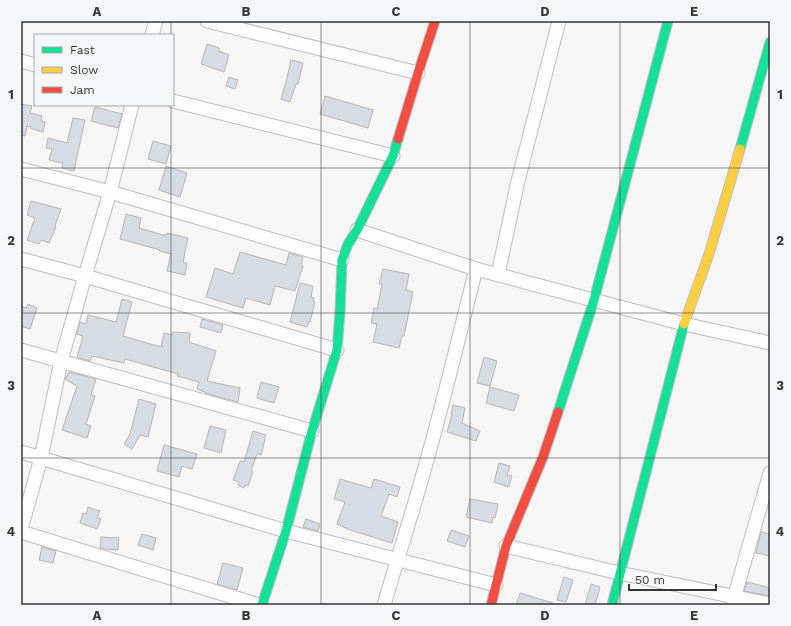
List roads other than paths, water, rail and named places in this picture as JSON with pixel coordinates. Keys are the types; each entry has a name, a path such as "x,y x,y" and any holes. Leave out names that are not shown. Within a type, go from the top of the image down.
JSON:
{"street":[{"path":"152,34 156,21"},
{"path":"207,21 418,73"},
{"path":"262,605 286,531 312,431 337,350 342,260 348,244 357,230 393,156 435,21"},
{"path":"498,274 518,181 549,65 559,21"},
{"path":"491,605 506,546 543,458 594,300 668,21"},
{"path":"612,605 684,324 715,239 770,42"},
{"path":"21,61 34,65"},
{"path":"174,101 393,156"},
{"path":"132,106 110,192 62,361 41,458 21,530 259,605"},
{"path":"21,169 110,192 342,260"},
{"path":"357,230 476,269 684,324 770,343"},
{"path":"21,259 85,276 337,350"},
{"path":"384,605 446,391 476,269"},
{"path":"21,350 312,431"},
{"path":"21,452 286,531 496,585"},
{"path":"733,601 770,473"},
{"path":"506,546 733,601 770,604"}]}
